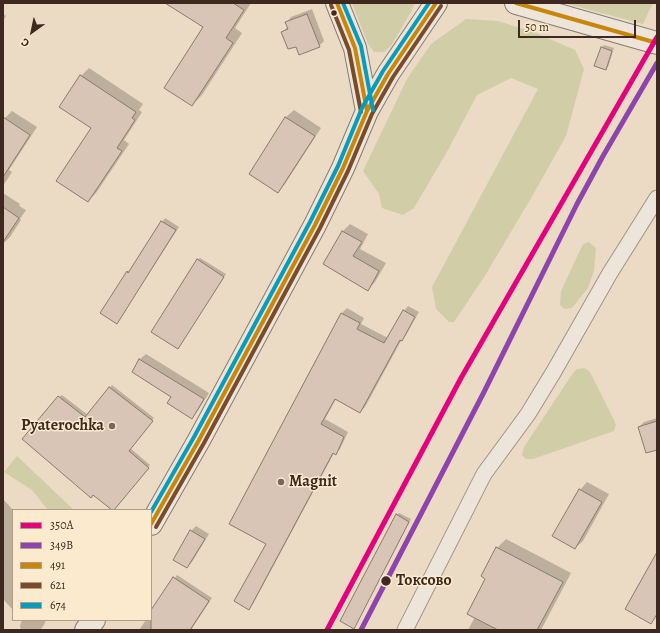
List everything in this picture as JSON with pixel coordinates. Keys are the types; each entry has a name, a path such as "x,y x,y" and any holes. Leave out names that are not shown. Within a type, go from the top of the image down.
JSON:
{"street":[{"path":"337,3 355,48 367,111"},
{"path":"152,522 315,225 343,168 367,111 388,74 436,3"},
{"path":"516,3 657,43"},
{"path":"405,630 484,474 528,414 554,373 610,273 657,198"},
{"path":"86,630 93,621"}],"shaded area":[{"path":"352,3 415,3 391,46 384,52 374,52 368,44"},
{"path":"564,3 653,3 643,24"},
{"path":"466,19 498,21 536,33 575,50 584,69 566,136 486,274 454,322 449,322 436,309 432,287 538,89 511,78 477,95 448,150 414,208 403,215 382,208 379,194 363,171 407,79 431,44"},
{"path":"589,242 596,248 594,271 588,288 572,308 564,309 560,305 561,291 583,244"},
{"path":"585,368 590,372 613,418 616,425 614,431 533,459 526,459 522,455 524,447 573,373 577,369"},
{"path":"17,456 73,509 47,509 32,490 4,472"}],"building":[{"path":"165,3 233,3 244,10 226,38 233,43 192,106 164,88 203,27"},
{"path":"307,14 320,47 299,55 296,47 288,49 281,32 288,29 285,22"},
{"path":"601,47 612,51 606,70 594,66"},
{"path":"80,75 136,112 132,118 135,120 117,148 122,151 88,202 56,181 91,128 59,107"},
{"path":"3,117 30,135 3,177"},
{"path":"285,117 315,136 278,193 249,174"},
{"path":"3,207 19,218 3,242"},
{"path":"161,221 176,230 117,324 100,313 127,271 128,273"},
{"path":"342,231 362,242 353,256 379,271 368,291 323,264"},
{"path":"197,259 224,277 178,349 151,332"},
{"path":"403,310 415,317 402,341 400,340 360,413 335,399 321,424 344,437 336,455 333,453 249,610 234,601 266,544 229,524 341,313 360,323 357,329 384,343"},
{"path":"139,359 204,399 192,419 167,403 171,397 132,372"},
{"path":"109,387 153,421 129,451 149,468 115,509 111,509 93,495 91,498 22,439 58,396 85,417"},
{"path":"657,421 657,450 646,453 638,427"},
{"path":"579,489 602,502 575,549 552,536"},
{"path":"396,514 409,522 354,629 340,621"},
{"path":"190,530 205,539 187,568 173,560"},
{"path":"496,547 563,582 537,630 498,630 467,614 485,579 481,576"},
{"path":"657,552 657,614 651,624 625,609"},
{"path":"173,577 209,601 190,630 151,630 152,608"}],"transit line":[{"name":"491","path":"337,3 355,48 367,111"},
{"name":"674","path":"343,3 361,46 373,110"},
{"name":"674","path":"152,510 194,437 310,222 338,166 362,108 383,71 429,3"},
{"name":"491","path":"152,522 199,440 315,225 343,168 367,111 388,74 436,3"},
{"name":"491","path":"516,3 657,43"},
{"name":"621","path":"331,5 349,50 361,112"},
{"name":"621","path":"156,527 204,443 320,228 348,171 372,114 393,77 441,6"},
{"name":"350А","path":"327,630 461,378 657,37"},
{"name":"349В","path":"361,630 484,392 577,204 657,63"}],"place":[{"name":"Pyaterochka","path":"112,426"},
{"name":"Magnit","path":"281,482"},
{"name":"Токсово","path":"386,581"}]}
